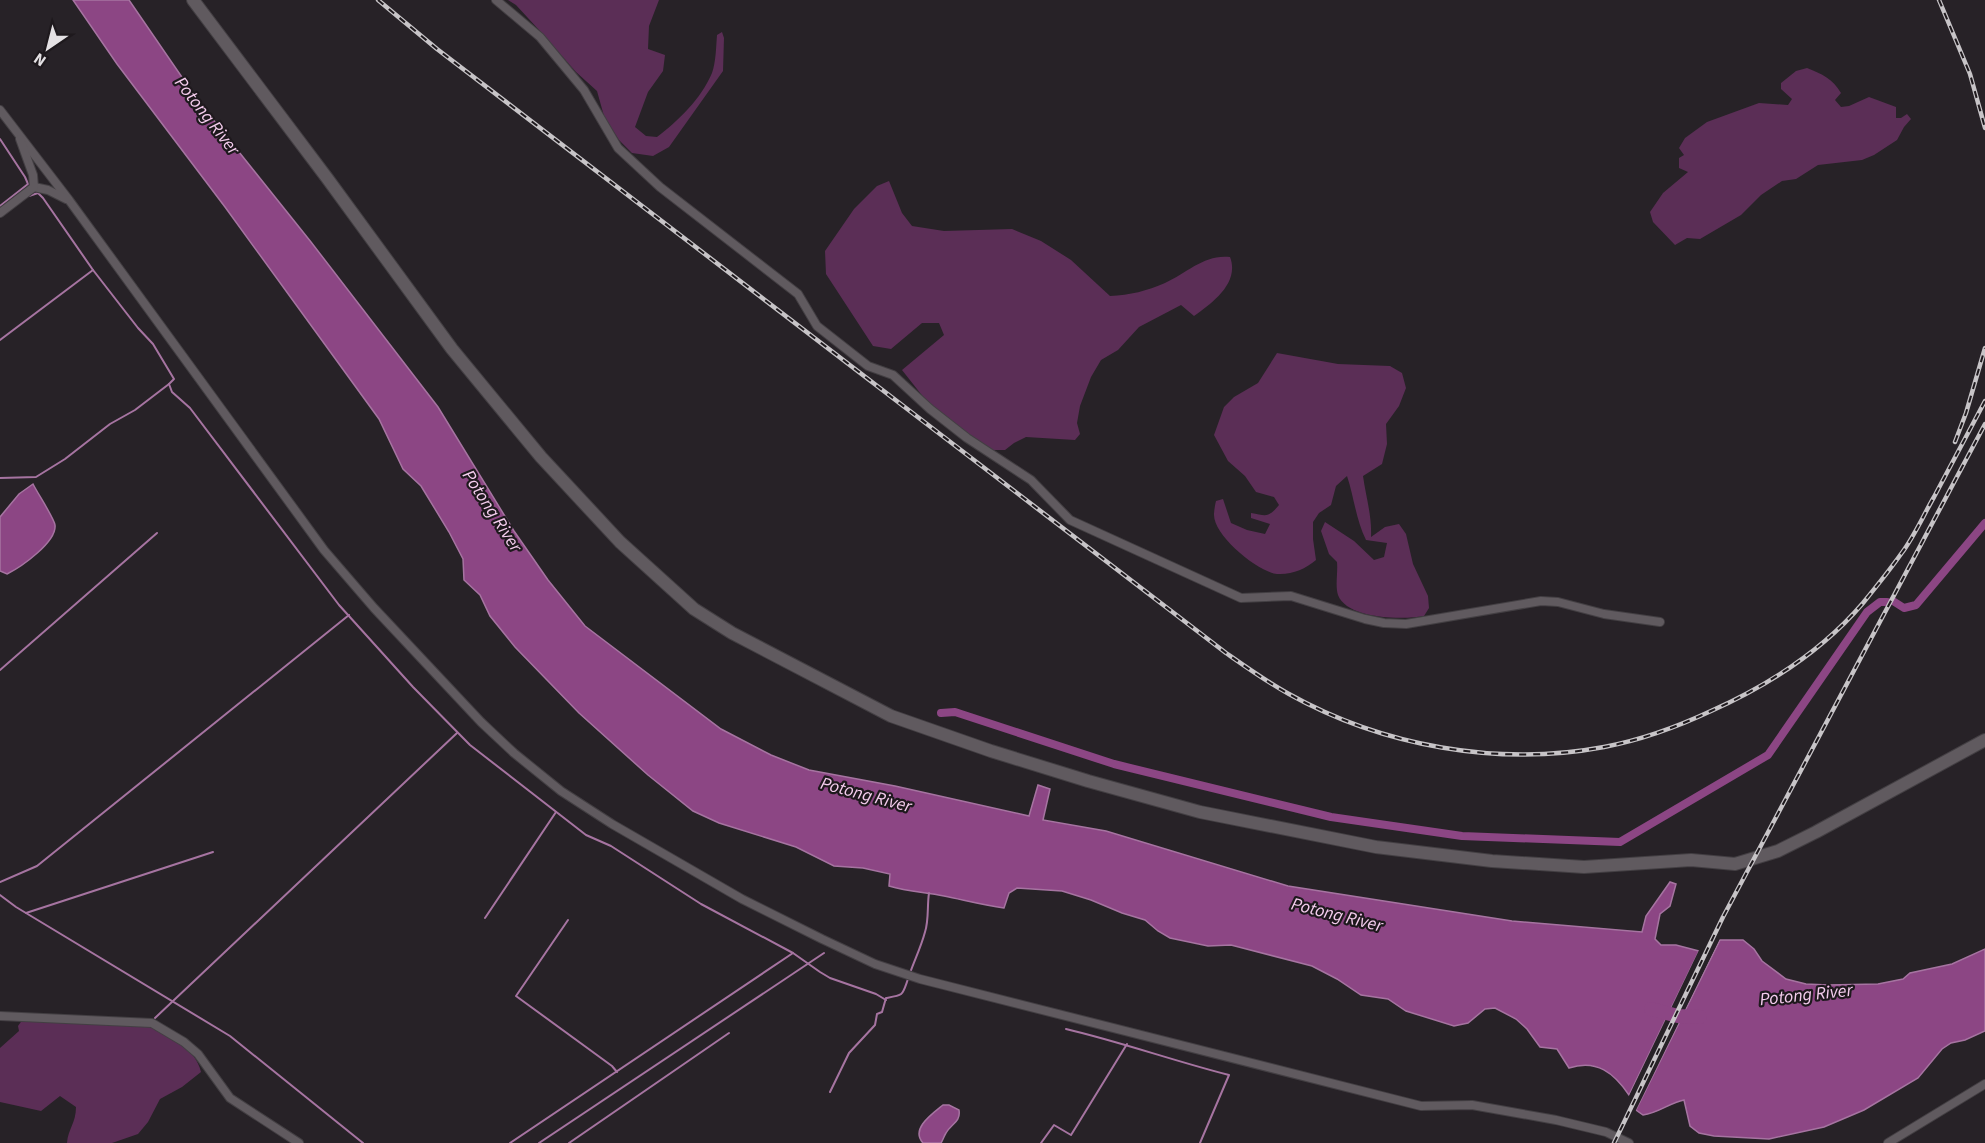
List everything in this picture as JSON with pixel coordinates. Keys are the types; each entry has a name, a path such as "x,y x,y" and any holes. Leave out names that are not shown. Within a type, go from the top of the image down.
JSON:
{"main road":[{"path":"193,0 452,349 561,480 620,542 667,586 704,615 732,633 891,716 991,751 1088,781 1211,814 1376,847 1492,861 1584,867 1691,860 1735,864 1778,851 1985,740"}],"street":[{"path":"496,0 540,36 584,90 618,148 660,187 798,294 817,326 868,366 893,375 930,409 968,438 1031,480 1070,520 1241,598 1291,596 1365,620 1406,624 1541,601 1558,602 1604,614 1660,622"},
{"path":"0,110 69,200 324,550 374,608 481,722 514,753 561,791 612,824 742,899 874,964 920,979 1421,1106 1472,1105 1606,1132 1629,1143"},
{"path":"18,133 33,175 34,187"},
{"path":"0,213 34,187 48,190 69,200"},
{"path":"0,1016 152,1023 167,1030 191,1048 230,1098 299,1143"},
{"path":"1888,1143 1985,1084"}],"shaded area":[{"path":"508,0 659,0 649,26 648,49 665,55 663,71 648,92 635,127 646,136 657,137 665,131 681,117 702,92 712,73 717,35 722,32 724,38 723,71 669,147 653,156 632,153 619,140 604,116 597,91 576,72 516,5"},
{"path":"1807,68 1834,84 1841,93 1835,100 1841,107 1869,97 1896,107 1896,118 1907,114 1911,119 1897,140 1874,155 1862,160 1818,165 1796,179 1782,181 1761,195 1741,215 1700,239 1687,238 1675,245 1653,222 1650,212 1663,193 1688,172 1679,168 1679,158 1684,155 1679,148 1685,138 1707,122 1759,103 1788,105 1792,99 1781,89 1781,83 1796,71"},
{"path":"889,181 902,213 912,226 944,231 1012,229 1041,241 1071,260 1110,296 1131,294 1152,288 1213,258 1230,257 1231,275 1228,284 1216,298 1194,316 1181,305 1139,327 1118,350 1101,360 1091,377 1080,406 1077,423 1080,434 1075,440 1026,437 1005,450 993,450 977,442 928,403 902,370 944,335 939,323 922,323 891,349 873,346 826,274 825,251 854,209 877,186"},
{"path":"1277,353 1338,364 1390,366 1402,373 1406,388 1399,406 1386,424 1387,444 1382,464 1363,476 1370,514 1371,537 1385,527 1399,524 1406,534 1413,564 1428,596 1429,608 1424,616 1403,618 1363,613 1343,603 1338,595 1337,562 1329,554 1321,531 1325,522 1354,541 1374,560 1384,557 1387,543 1366,540 1347,476 1336,486 1331,505 1319,513 1313,522 1316,560 1298,571 1288,574 1269,572 1238,552 1221,533 1214,515 1216,501 1223,499 1231,523 1265,534 1270,524 1251,518 1251,513 1267,515 1279,505 1274,497 1256,492 1245,476 1228,461 1214,435 1224,407 1234,397 1258,383"},
{"path":"23,1019 145,1024 179,1042 193,1056 201,1072 182,1087 160,1099 148,1122 138,1134 112,1143 67,1143 76,1107 60,1096 41,1111 0,1102 0,1048 19,1031 18,1026"}],"water":[{"path":"73,0 129,0 199,102 311,242 438,407 514,531 548,580 585,626 721,729 771,755 809,770 895,786 1029,816 1038,785 1050,789 1043,820 1106,831 1288,886 1512,921 1642,932 1646,916 1670,882 1676,884 1670,906 1660,914 1655,939 1661,945 1676,945 1699,951 1629,1095 1611,1074 1604,1070 1588,1065 1569,1068 1557,1049 1540,1047 1527,1029 1516,1019 1495,1008 1485,1009 1468,1023 1454,1026 1406,1011 1388,999 1361,995 1312,966 1231,945 1208,946 1170,938 1145,920 1062,891 1017,888 1009,893 1004,908 903,890 889,886 890,874 863,868 834,866 796,847 719,823 693,811 648,775 579,713 515,647 490,616 480,595 464,580 463,559 449,532 421,486 403,469 379,419 225,207 117,64"},
{"path":"33,484 54,522 54,532 37,553 7,574 0,571 0,517 19,494"},
{"path":"1720,940 1743,940 1754,949 1762,961 1786,979 1806,984 1828,985 1878,984 1903,979 1910,973 1952,964 1985,949 1985,1031 1965,1040 1951,1043 1942,1049 1918,1078 1864,1110 1824,1127 1769,1139 1714,1136 1699,1133 1690,1126 1684,1100 1643,1115 1636,1110"},
{"path":"943,1105 959,1110 957,1120 941,1143 923,1143 919,1132 921,1127 928,1117"}],"pier":[{"path":"1721,936 1635,1113 1634,1109 1717,938"},
{"path":"1700,948 1702,952 1632,1096 1628,1098"}],"waterway":[{"path":"0,139 28,184 0,206"},
{"path":"29,196 38,193 43,198 93,270 153,344 174,379 169,384 172,392 190,408 339,605 413,687 470,745 586,835 611,846 701,904 793,953 830,978 876,994 886,1000"},
{"path":"0,340 93,270"},
{"path":"0,478 36,477 65,459 110,424 135,410 169,384"},
{"path":"1893,601 1904,608 1916,605 1985,523"},
{"path":"0,670 157,533"},
{"path":"941,713 955,712 1114,764 1331,817 1462,836 1620,842 1768,755 1867,612 1880,602 1887,602"},
{"path":"0,882 37,866 349,615"},
{"path":"155,1018 457,733"},
{"path":"485,918 556,812"},
{"path":"26,913 213,852"},
{"path":"910,973 926,927 929,893"},
{"path":"0,895 16,907 230,1036 363,1143"},
{"path":"568,920 516,996 617,1072"},
{"path":"510,1143 793,953"},
{"path":"539,1143 824,953"},
{"path":"830,1092 849,1053 875,1025 877,1014 882,1012 886,998 901,994 908,979"},
{"name":"Potong River","path":"1651,1009 1678,1016 1700,1017"},
{"path":"1066,1029 1229,1075 1200,1143"},
{"path":"569,1143 729,1033"},
{"path":"1041,1143 1054,1125 1071,1135 1127,1044"}],"railway":[{"path":"378,0 437,49 1226,653 1281,689 1325,712 1402,739 1442,748 1482,753 1564,753 1632,741 1698,717 1753,690 1812,651 1847,620 1873,591 1910,541 1985,401"},
{"path":"1939,0 1970,74 1985,128"},
{"path":"1955,442 1985,348"},
{"path":"1614,1143 1723,917 1985,424"}]}
